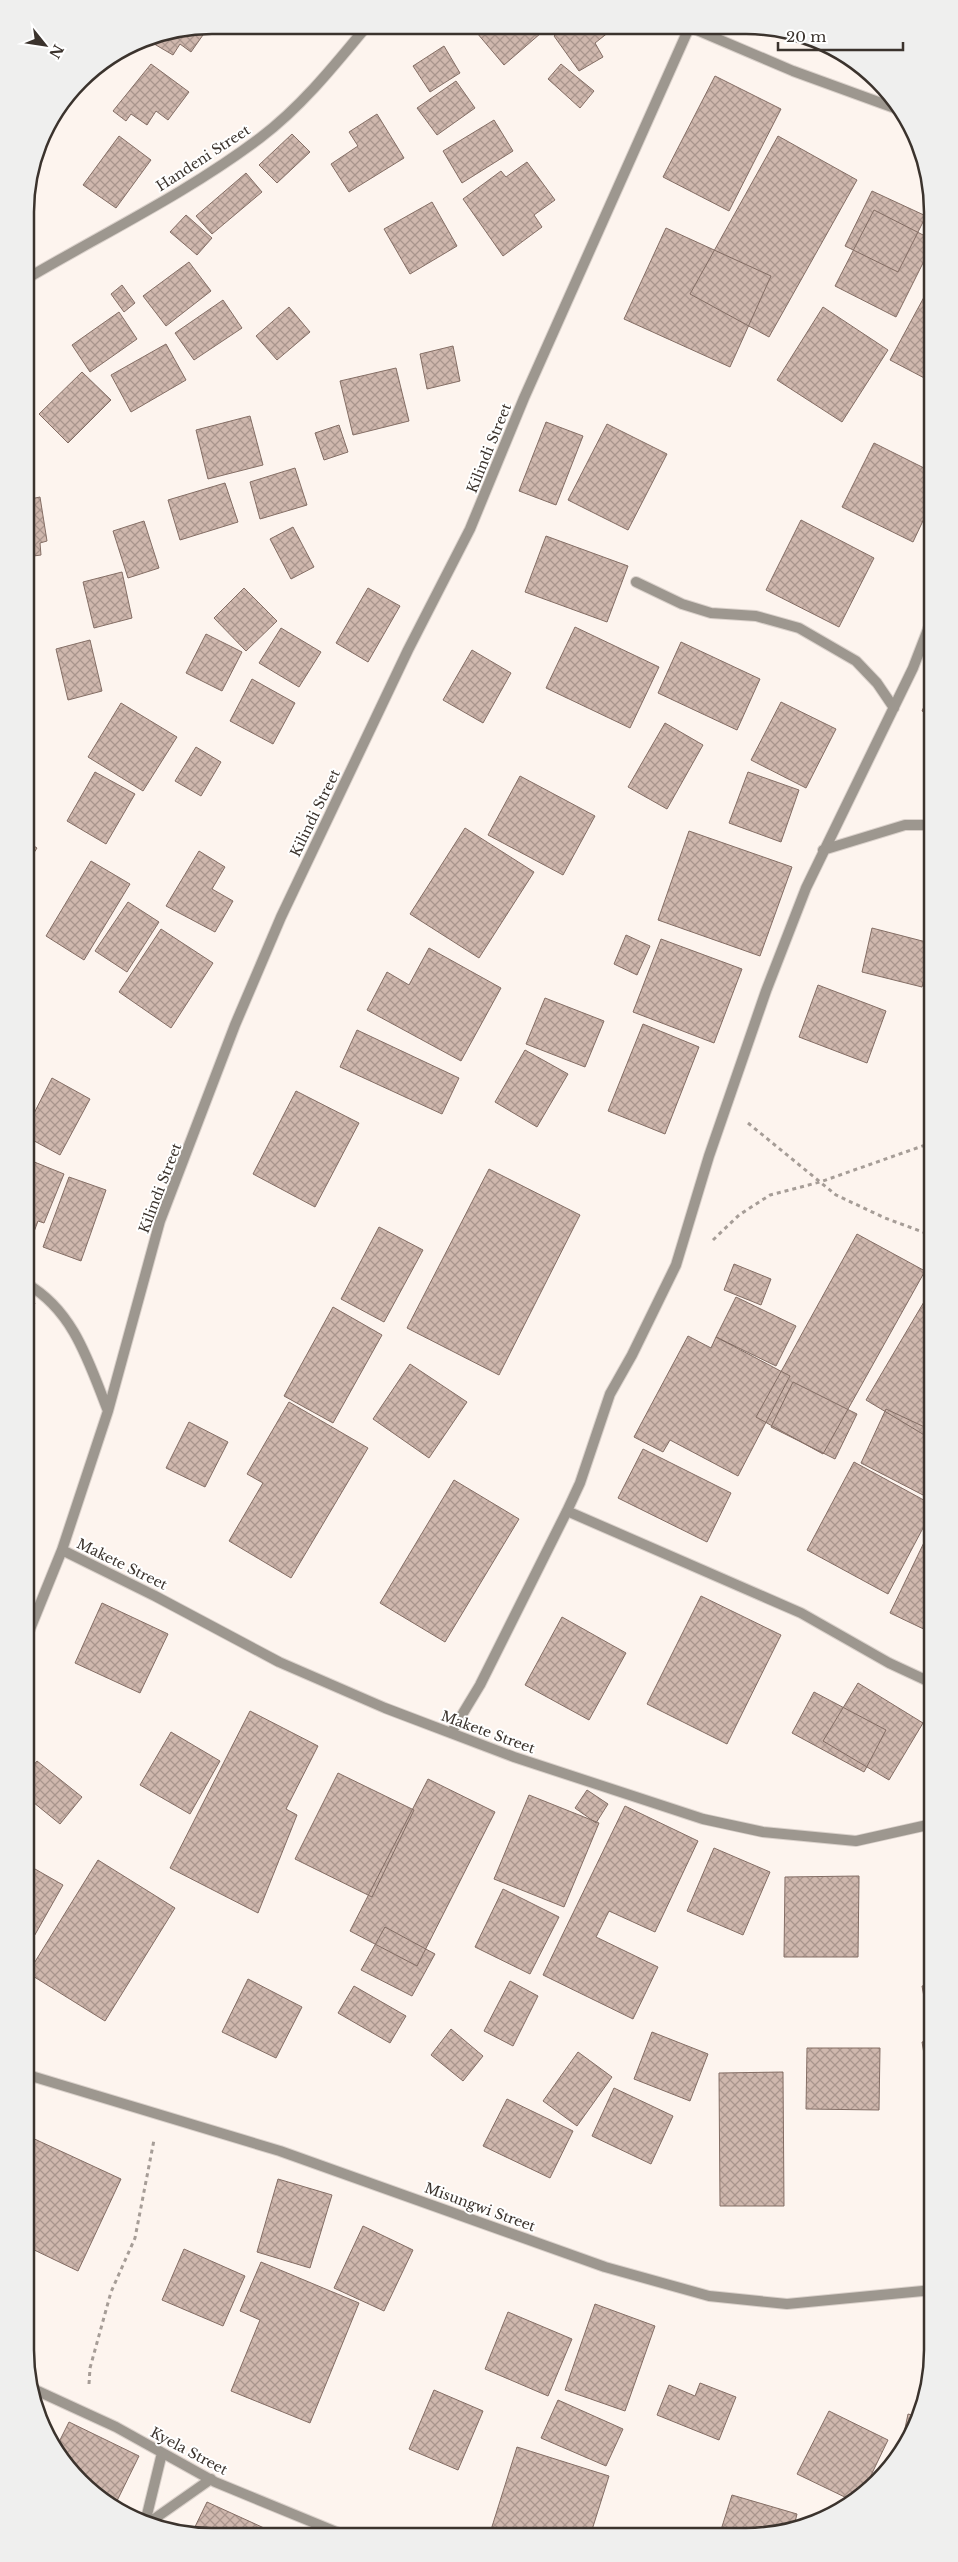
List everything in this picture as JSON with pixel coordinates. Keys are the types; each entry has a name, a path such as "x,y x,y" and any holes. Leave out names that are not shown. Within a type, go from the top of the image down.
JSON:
{"street":[{"name":"Handeni Street","path":"34,274 204,176 261,138 316,87 359,34"},
{"name":"Kilindi Street","path":"34,1619 62,1550 108,1411 160,1221 246,998 281,917 408,650 470,529 528,389 688,34"},
{"path":"705,34 793,71 890,108"},
{"path":"636,582 682,604 711,613 756,616 799,628 856,661 877,683 894,708"},
{"path":"451,1733 485,1677 567,1511 580,1482 610,1394 632,1355 676,1265 709,1156 728,1107 766,991 823,850 894,708 924,638"},
{"path":"823,850 905,825 924,825"},
{"path":"34,1288 46,1294 71,1326 108,1411"},
{"path":"567,1511 800,1613 924,1679"},
{"name":"Makete Street","path":"62,1550 155,1596 279,1662 385,1708 514,1757 703,1819 763,1832 856,1841 924,1826"},
{"name":"Misungwi Street","path":"34,2077 160,2114 369,2182 605,2267 709,2296 788,2304 924,2291"},
{"name":"Kyela Street","path":"39,2391 116,2427 211,2480 327,2528"},
{"path":"148,2516 162,2453"},
{"path":"154,2519 211,2480"}],"path":[{"path":"728,1107 836,1195 886,1218 924,1232"},
{"path":"709,1245 739,1215 770,1195 820,1182 924,1145"},
{"path":"89,2386 90,2368 111,2292 135,2238 160,2114"}],"building":[{"path":"204,34 191,52 180,44 173,55 153,44 177,37"},
{"path":"478,34 540,34 504,65"},
{"path":"556,34 606,34 595,43 603,57 579,71 554,36"},
{"path":"444,46 460,73 430,92 413,66"},
{"path":"151,64 189,92 168,120 156,111 147,125 131,114 126,121 113,111"},
{"path":"561,64 594,91 580,108 548,79"},
{"path":"715,76 781,109 729,211 663,177"},
{"path":"456,81 475,108 437,135 417,108"},
{"path":"377,114 404,158 349,192 331,164 358,146 349,132"},
{"path":"494,120 513,151 462,183 443,151"},
{"path":"292,134 310,152 277,183 259,165"},
{"path":"119,136 151,160 116,208 83,185"},
{"path":"778,136 857,180 769,337 690,294"},
{"path":"527,162 555,200 534,215 542,227 503,256 463,199 501,171 506,177"},
{"path":"246,173 262,192 212,234 196,216"},
{"path":"872,191 924,215 924,220 898,272 845,246"},
{"path":"432,202 457,246 410,274 384,229"},
{"path":"874,210 924,235 924,261 896,317 835,286"},
{"path":"186,215 212,238 197,255 170,232"},
{"path":"666,228 771,276 730,367 624,319"},
{"path":"189,262 211,291 166,326 143,296"},
{"path":"122,285 135,303 124,312 111,294"},
{"path":"924,297 924,378 890,360"},
{"path":"223,300 242,328 194,360 175,333"},
{"path":"289,307 310,332 277,360 256,336"},
{"path":"823,307 888,350 842,422 777,380"},
{"path":"119,312 137,339 90,372 72,345"},
{"path":"166,344 186,380 131,412 111,375"},
{"path":"453,346 460,381 427,389 420,354"},
{"path":"396,368 409,421 353,435 340,381"},
{"path":"82,372 111,400 68,443 39,414"},
{"path":"250,416 263,465 208,479 196,430"},
{"path":"546,422 583,436 556,505 519,491"},
{"path":"607,424 667,454 628,530 568,500"},
{"path":"339,425 348,452 324,460 315,433"},
{"path":"874,443 924,468 924,519 913,542 842,507"},
{"path":"295,468 307,505 260,519 250,482"},
{"path":"225,483 238,522 180,540 168,500"},
{"path":"40,497 47,541 40,543 41,555 34,556 34,498"},
{"path":"801,520 874,558 839,627 766,590"},
{"path":"144,521 159,568 128,578 113,531"},
{"path":"293,527 314,567 291,579 270,539"},
{"path":"546,536 628,566 607,622 525,592"},
{"path":"122,572 132,618 94,628 83,582"},
{"path":"244,588 277,621 246,651 214,618"},
{"path":"368,588 400,606 368,662 336,643"},
{"path":"575,627 659,667 630,728 546,688"},
{"path":"281,628 321,652 299,687 259,663"},
{"path":"206,634 242,652 222,691 186,673"},
{"path":"90,640 102,691 68,700 56,649"},
{"path":"681,642 760,679 737,730 658,693"},
{"path":"472,650 511,673 483,723 443,700"},
{"path":"252,679 295,703 273,744 230,721"},
{"path":"781,702 836,729 806,788 751,760"},
{"path":"121,703 177,737 143,791 88,757"},
{"path":"665,723 703,745 667,809 628,787"},
{"path":"196,747 221,762 201,796 175,781"},
{"path":"95,772 135,794 106,844 67,821"},
{"path":"748,772 799,790 781,842 729,823"},
{"path":"520,776 595,816 563,875 488,835"},
{"path":"465,828 534,872 479,958 410,914"},
{"path":"689,831 792,867 760,956 658,920"},
{"path":"199,851 225,867 212,889 233,901 215,932 166,906"},
{"path":"91,861 130,884 84,960 46,936"},
{"path":"128,902 159,922 127,972 95,951"},
{"path":"872,928 924,941 924,980 922,987 862,972"},
{"path":"161,929 213,963 171,1028 119,992"},
{"path":"626,935 650,946 637,975 614,964"},
{"path":"661,939 742,969 714,1043 633,1012"},
{"path":"429,948 501,988 461,1061 367,1010 387,972 409,985"},
{"path":"818,985 886,1011 867,1063 799,1037"},
{"path":"545,998 604,1021 585,1067 526,1044"},
{"path":"643,1024 699,1047 665,1134 608,1111"},
{"path":"357,1030 459,1078 442,1114 340,1067"},
{"path":"525,1050 568,1074 537,1127 495,1102"},
{"path":"52,1078 90,1099 60,1155 34,1141 34,1113"},
{"path":"296,1091 359,1123 315,1207 253,1174"},
{"path":"34,1162 64,1174 44,1223 38,1221 34,1232"},
{"path":"489,1169 580,1215 499,1375 407,1328"},
{"path":"69,1177 106,1190 81,1261 43,1247"},
{"path":"379,1227 423,1250 384,1322 341,1299"},
{"path":"857,1234 924,1270 823,1454 756,1417"},
{"path":"734,1264 771,1279 761,1305 724,1290"},
{"path":"736,1297 796,1326 776,1366 716,1337"},
{"path":"924,1302 924,1435 866,1400"},
{"path":"333,1307 382,1335 333,1423 284,1396"},
{"path":"688,1336 711,1348 716,1337 790,1376 738,1476 670,1440 663,1452 634,1437"},
{"path":"410,1364 467,1402 429,1458 373,1419"},
{"path":"793,1382 857,1414 835,1459 771,1427"},
{"path":"289,1402 368,1448 291,1578 229,1541 263,1483 247,1474"},
{"path":"886,1409 924,1427 923,1495 861,1463"},
{"path":"189,1422 228,1442 205,1487 166,1468"},
{"path":"643,1449 731,1493 707,1542 618,1498"},
{"path":"854,1462 924,1500 924,1526 888,1594 807,1550"},
{"path":"454,1480 519,1519 445,1642 380,1603"},
{"path":"924,1543 924,1629 890,1613"},
{"path":"701,1596 781,1635 727,1744 647,1704"},
{"path":"102,1603 168,1634 140,1693 75,1663"},
{"path":"562,1617 626,1653 589,1720 525,1685"},
{"path":"858,1683 923,1723 889,1780 823,1741"},
{"path":"814,1692 886,1730 864,1772 792,1733"},
{"path":"250,1711 318,1746 286,1809 297,1815 258,1913 170,1868"},
{"path":"171,1732 220,1761 190,1814 140,1785"},
{"path":"37,1761 82,1797 60,1824 34,1803 34,1765"},
{"path":"338,1773 414,1810 372,1897 295,1859"},
{"path":"428,1779 495,1812 417,1966 350,1931"},
{"path":"587,1790 608,1804 596,1823 575,1808"},
{"path":"529,1795 599,1823 564,1907 494,1879"},
{"path":"625,1806 698,1841 655,1932 609,1911 596,1937 658,1967 633,2019 543,1975"},
{"path":"714,1848 770,1872 743,1935 687,1911"},
{"path":"98,1860 175,1908 105,2021 34,1977 34,1963"},
{"path":"34,1868 63,1885 34,1936"},
{"path":"859,1876 858,1957 784,1957 785,1877"},
{"path":"503,1889 559,1917 530,1974 475,1947"},
{"path":"385,1927 435,1954 412,1996 361,1970"},
{"path":"248,1979 302,2007 276,2058 222,2032"},
{"path":"510,1981 538,1996 513,2046 484,2031"},
{"path":"354,1986 406,2016 390,2043 338,2013"},
{"path":"451,2029 483,2056 463,2081 431,2055"},
{"path":"652,2032 708,2054 690,2101 634,2079"},
{"path":"807,2048 880,2048 879,2110 806,2109"},
{"path":"578,2052 612,2077 577,2126 543,2101"},
{"path":"783,2072 784,2206 720,2206 719,2073"},
{"path":"614,2088 673,2116 651,2164 592,2136"},
{"path":"507,2099 573,2131 550,2178 483,2146"},
{"path":"34,2139 121,2179 78,2271 34,2250"},
{"path":"278,2179 332,2195 310,2268 257,2252"},
{"path":"363,2226 413,2250 384,2311 334,2288"},
{"path":"184,2249 245,2276 223,2326 162,2300"},
{"path":"261,2262 359,2303 310,2423 231,2391 260,2320 240,2311"},
{"path":"595,2304 655,2326 625,2411 565,2390"},
{"path":"508,2312 572,2339 548,2396 485,2369"},
{"path":"700,2383 736,2397 719,2440 657,2415 669,2385 695,2396"},
{"path":"434,2390 483,2411 458,2470 409,2449"},
{"path":"558,2400 623,2429 606,2466 541,2438"},
{"path":"829,2411 888,2440 869,2479 846,2497 797,2474"},
{"path":"908,2414 912,2415 906,2429 904,2432"},
{"path":"69,2422 139,2456 117,2501 94,2484 78,2468 59,2441"},
{"path":"517,2447 609,2476 593,2528 492,2528"},
{"path":"732,2495 797,2514 795,2521 781,2525 758,2528 722,2528"},
{"path":"207,2502 264,2528 200,2528 195,2528"}]}
